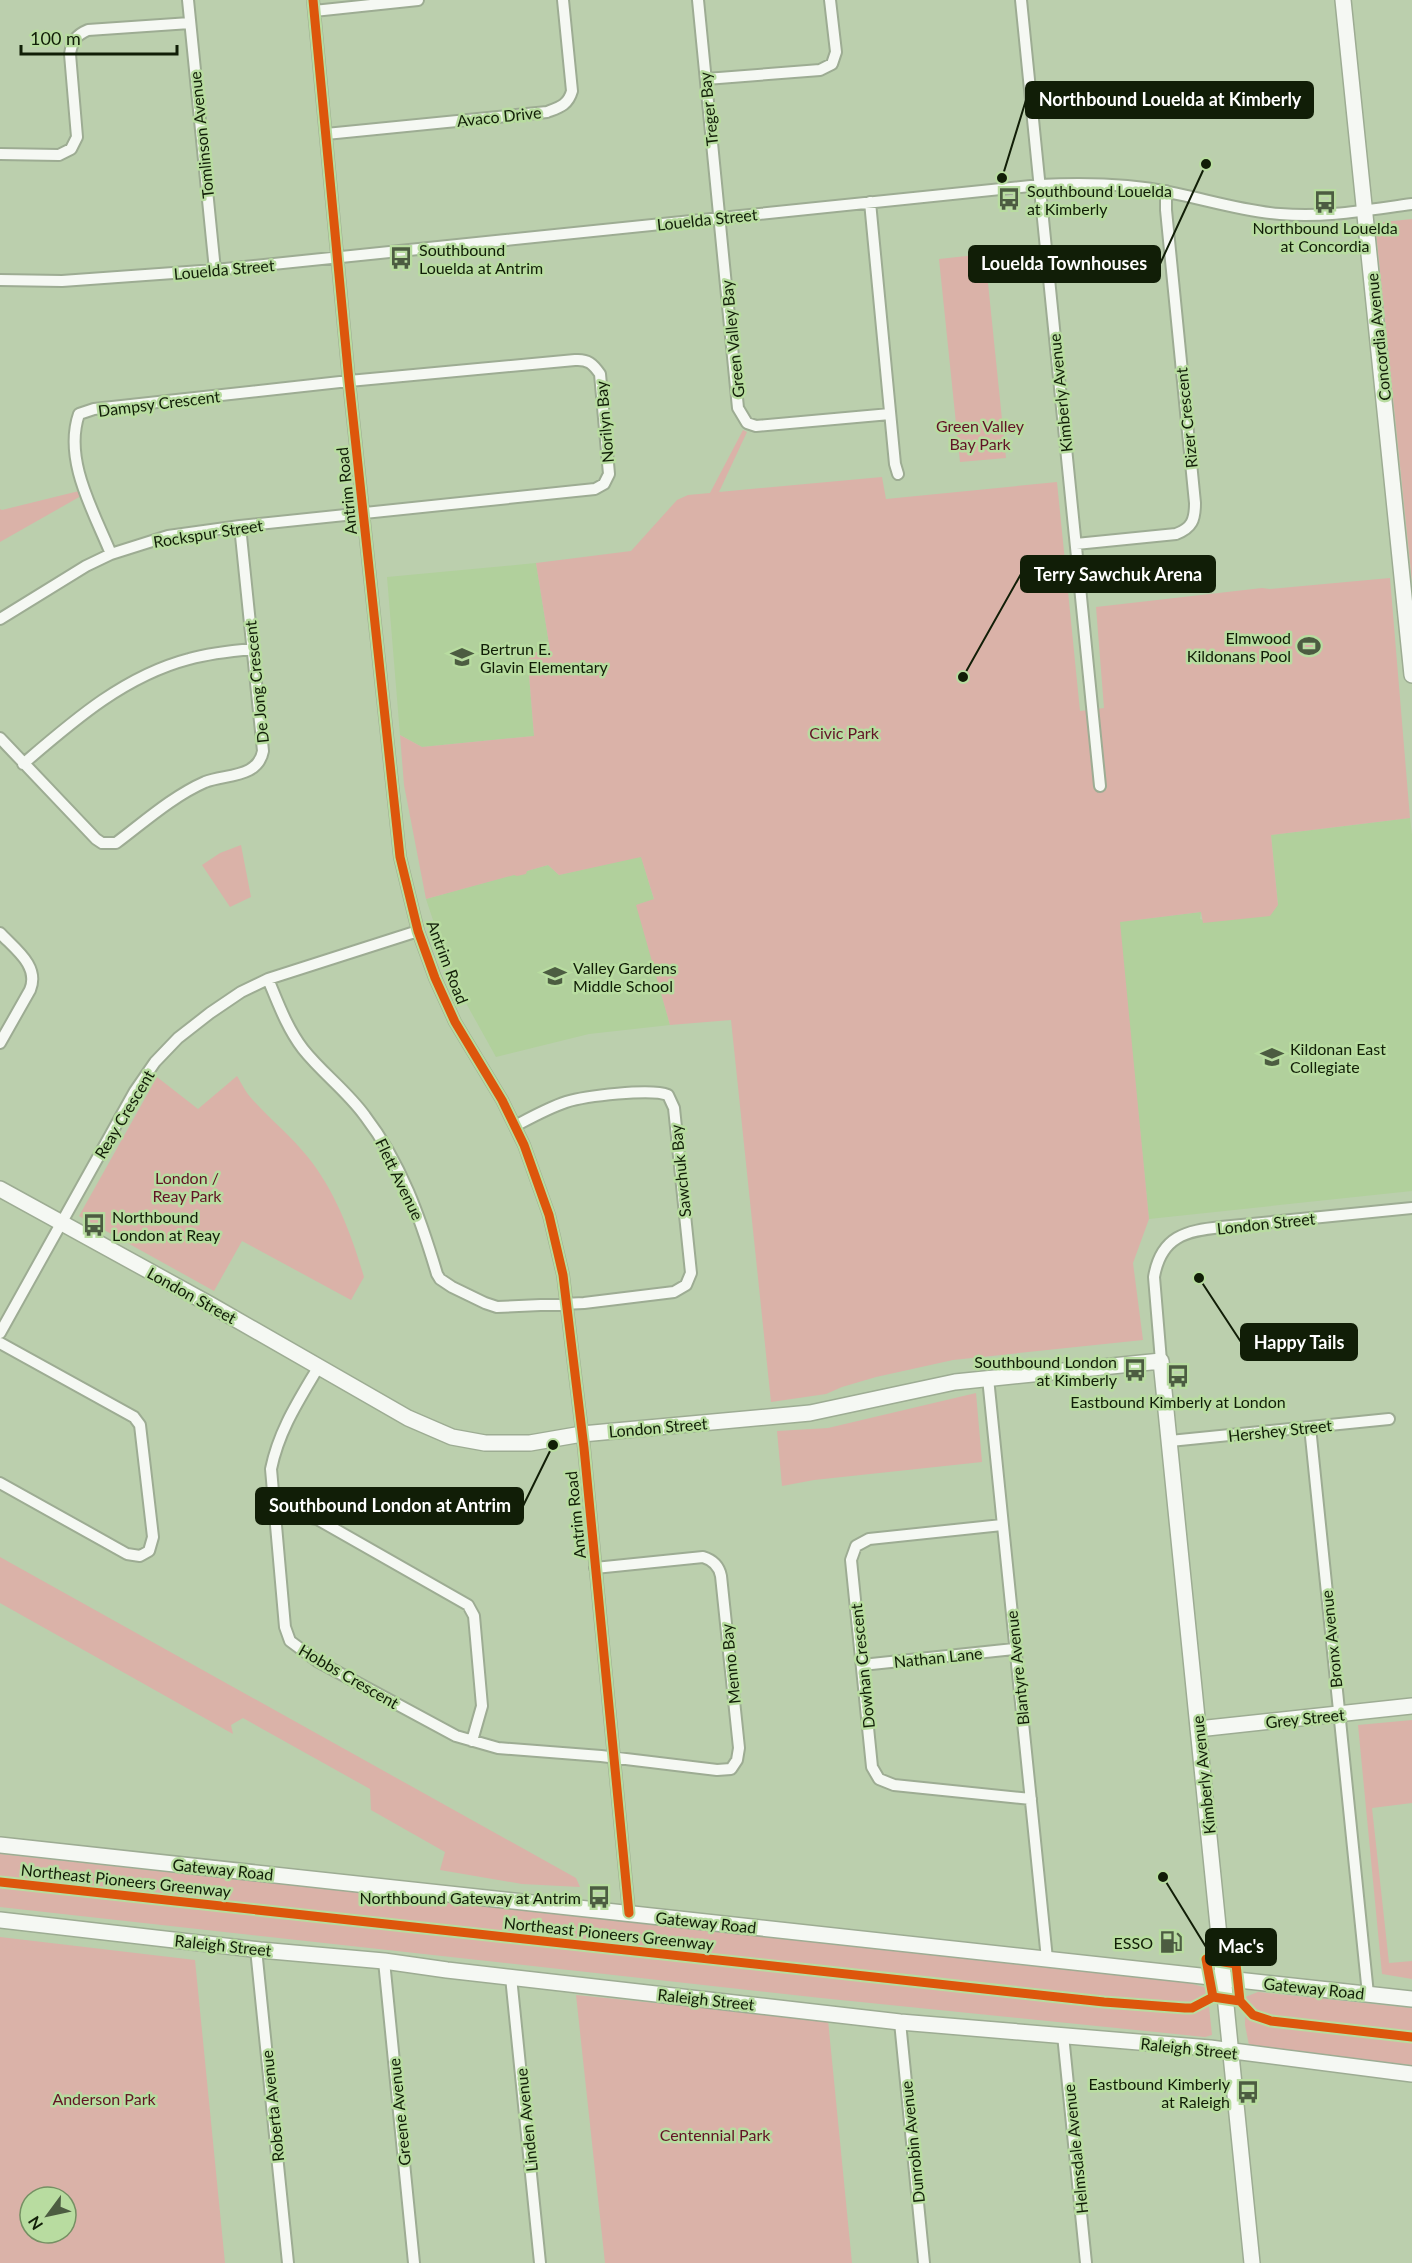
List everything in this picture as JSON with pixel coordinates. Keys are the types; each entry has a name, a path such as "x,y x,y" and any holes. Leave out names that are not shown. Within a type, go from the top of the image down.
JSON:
{"street":[{"name":"Tomlinson Avenue","path":"188,0 215,270"},
{"path":"313,5 418,0"},
{"name":"Avaco Drive","path":"326,134 547,112 562,106 570,100 572,91 563,0"},
{"name":"Treger Bay","path":"698,0 720,218"},
{"path":"706,79 820,70 832,64 836,52 830,0"},
{"name":"Kimberly Avenue","path":"1021,0 1100,786"},
{"name":"Concordia Avenue","path":"1343,0 1412,675"},
{"name":"Antrim Road","path":"313,5 349,381 394,819 400,857 418,931 435,978 455,1022 502,1100 532,1165 549,1215 563,1275 582,1434 629,1913"},
{"path":"0,154 59,155 71,149 77,137 70,54 71,45 81,33 88,30 190,23"},
{"name":"Louelda Street","path":"0,280 62,281 215,270 1040,185 1102,184 1166,191 1244,210 1282,214 1339,215 1412,204"},
{"name":"Rizer Crescent","path":"1076,543 1176,534 1186,530 1195,521 1166,191"},
{"path":"870,202 895,464 898,474"},
{"name":"Green Valley Bay","path":"720,218 738,408 743,419 756,426 890,414"},
{"name":"Norilyn Bay","path":"349,381 585,360 594,365 600,374 609,474 604,484 585,492 363,514"},
{"name":"Dampsy Crescent","path":"111,554 79,472 75,427 80,414 94,410 349,381"},
{"name":"Rockspur Street","path":"0,619 63,578 111,554 168,536 240,526 363,514"},
{"name":"De Jong Crescent","path":"0,738 102,843 116,843 188,791 205,783 247,772 258,765 262,751 240,526"},
{"path":"23,764 94,705 146,675 189,659 253,649"},
{"name":"Reay Crescent","path":"0,1333 130,1100 155,1062 178,1038 233,997 268,979 418,931"},
{"path":"0,933 25,959 33,974 33,982 0,1043"},
{"name":"Flett Avenue","path":"268,979 285,1020 298,1042 365,1116 393,1159 414,1202 440,1279 497,1307 568,1303"},
{"name":"Sawchuk Bay","path":"515,1126 575,1099 652,1091 668,1095 672,1101 690,1279 686,1285 674,1292 568,1303"},
{"name":"London Street","path":"0,1189 408,1418 452,1437 485,1443 530,1443 582,1434 810,1413 920,1389 988,1378 1161,1361"},
{"name":"London Street","path":"1154,1286 1159,1261 1176,1239 1190,1231 1412,1208"},
{"name":"Kimberly Avenue","path":"1154,1286 1252,2263"},
{"path":"0,1343 134,1417 140,1425 153,1537 148,1551 140,1556 127,1554 0,1483"},
{"name":"Hobbs Crescent","path":"319,1366 284,1425 276,1447 272,1469 285,1627 290,1641 317,1661 456,1736 498,1748 615,1759"},
{"name":"Blantyre Avenue","path":"988,1378 1047,1959"},
{"name":"Hershey Street","path":"1170,1441 1389,1419"},
{"name":"Bronx Avenue","path":"1310,1427 1368,1994"},
{"path":"275,1516 317,1519 468,1605 474,1616 482,1706 472,1741"},
{"name":"Dowhan Crescent","path":"1002,1525 869,1539 856,1546 851,1560 872,1767 879,1779 894,1785 1031,1799"},
{"name":"Menno Bay","path":"595,1568 704,1557 715,1564 721,1576 738,1736 737,1760 731,1769 717,1770 615,1759"},
{"name":"Nathan Lane","path":"862,1665 1014,1649"},
{"name":"Grey Street","path":"1198,1729 1412,1706"},
{"name":"Gateway Road","path":"0,1845 1412,1999"},
{"name":"Raleigh Street","path":"0,1920 384,1961 900,2022 1232,2052 1412,2074"},
{"name":"Roberta Avenue","path":"256,1949 288,2263"},
{"name":"Greene Avenue","path":"384,1961 414,2263"},
{"name":"Linden Avenue","path":"511,1977 540,2263"},
{"name":"Dunrobin Avenue","path":"900,2022 924,2263"},
{"name":"Helmsdale Avenue","path":"1063,2035 1086,2263"}],"shaded area":[{"name":"Bertrun E. Glavin Elementary","path":"536,563 550,650 528,662 534,736 422,747 400,735 387,577"},
{"name":"Kildonan East Collegiate","path":"1410,818 1412,835 1412,1191 1149,1219 1119,922 1201,912 1200,919 1203,920 1278,905 1271,835"},
{"name":"Valley Gardens Middle School","path":"641,856 654,900 637,905 670,1025 589,1034 496,1057 462,996 445,956 426,899 548,865 559,875"}],"green space":[{"path":"1412,219 1412,582 1376,232 1384,231 1383,222"},
{"name":"Green Valley Bay Park","path":"985,254 1006,458 960,462 939,259"},
{"name":"Civic Park","path":"743,430 747,432 719,492 882,477 886,499 1057,482 1080,711 1104,708 1096,607 1262,588 1390,578 1410,818 1271,835 1278,905 1270,916 1203,923 1201,912 1120,922 1149,1219 1133,1263 1143,1340 953,1360 876,1377 826,1394 771,1402 731,1020 670,1025 636,905 654,899 641,857 559,875 548,865 527,871 526,874 514,875 426,899 404,785 400,735 422,747 534,736 528,662 531,653 550,650 536,563 631,551 677,500 688,495 710,493"},
{"path":"79,491 81,496 0,542 0,509"},
{"path":"241,845 251,897 230,907 202,865 220,853"},
{"name":"London / Reay Park","path":"237,1076 250,1097 307,1156 334,1198 364,1277 351,1300 242,1241 214,1291 79,1216 157,1077 198,1109"},
{"path":"976,1393 982,1462 814,1480 782,1486 777,1431 828,1428"},
{"path":"0,1557 576,1878 580,1887 522,1884 440,1870 445,1852 371,1810 370,1789 243,1718 231,1725 233,1734 0,1603"},
{"path":"1412,1720 1412,1803 1372,1808 1389,1963 1412,1961 1412,1979 1382,1974 1358,1725"},
{"path":"0,1854 1182,1981 1207,1988 1212,2035 1205,2037 821,1998 0,1907"},
{"name":"Anderson Park","path":"0,1937 195,1960 225,2263 0,2263"},
{"path":"1258,1992 1412,2008 1412,2065 1258,2049 1249,2045 1245,2025 1245,1997"},
{"name":"Centennial Park","path":"576,1995 828,2020 852,2263 605,2263"}],"cycle path":[{"name":"Northeast Pioneers Greenway","path":"313,0 349,381 400,857 418,931 435,978 455,1022 502,1100 524,1145 549,1215 563,1275 584,1448 629,1913"},
{"name":"Northeast Pioneers Greenway","path":"0,1882 1104,2002 1192,2008 1213,1997 1240,2001"},
{"path":"1213,1997 1206,1959 1236,1964 1240,2001"},
{"path":"1240,2001 1253,2015 1271,2021 1412,2037"}],"place":[{"name":"Louelda Townhouses","path":"1206,164"},
{"name":"Northbound Louelda at Kimberly","path":"1002,178"},
{"name":"Southbound Louelda at Kimberly","path":"1009,199"},
{"name":"Northbound Louelda at Concordia","path":"1325,202"},
{"name":"Southbound Louelda at Antrim","path":"401,258"},
{"name":"Elmwood Kildonans Pool","path":"1309,646"},
{"name":"Bertrun E. Glavin Elementary","path":"462,657"},
{"name":"Terry Sawchuk Arena","path":"963,677"},
{"name":"Valley Gardens Middle School","path":"555,976"},
{"name":"Kildonan East Collegiate","path":"1272,1057"},
{"name":"Northbound London at Reay","path":"94,1225"},
{"name":"Happy Tails","path":"1199,1278"},
{"name":"Southbound London at Kimberly","path":"1135,1370"},
{"name":"Eastbound Kimberly at London","path":"1178,1376"},
{"name":"Southbound London at Antrim","path":"553,1445"},
{"name":"Mac's","path":"1163,1877"},
{"name":"Northbound Gateway at Antrim","path":"599,1897"},
{"name":"ESSO","path":"1171,1942"},
{"name":"Eastbound Kimberly at Raleigh","path":"1248,2092"}]}
